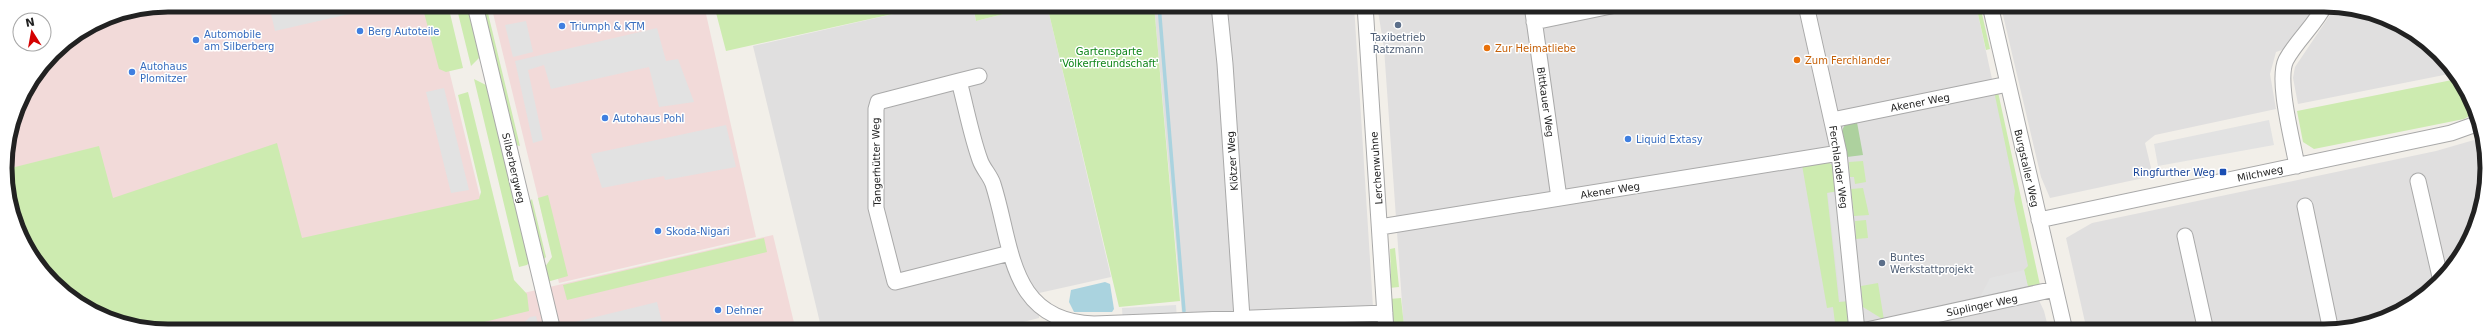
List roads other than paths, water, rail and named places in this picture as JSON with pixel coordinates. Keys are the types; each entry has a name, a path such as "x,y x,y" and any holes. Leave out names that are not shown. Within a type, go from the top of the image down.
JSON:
{"street":[{"name":"Silberbergweg","path":"477,12 551,324"},
{"name":"Klötzer Weg","path":"1220,12 1225,64 1242,318"},
{"name":"Lerchenwuhne","path":"1365,12 1386,324"},
{"name":"Bittkauer Weg","path":"1533,12 1560,198"},
{"path":"1534,22 1582,12"},
{"name":"Ferchlander Weg","path":"1808,12 1839,153 1856,324"},
{"name":"Burgstaller Weg","path":"1992,12 2063,324"},
{"path":"2297,166 2283,88 2283,70 2293,50 2320,12"},
{"name":"Tangerhütter Weg","path":"979,76 881,101 876,107 876,208 895,282 1010,253"},
{"path":"959,81 980,159 993,185 1010,253 1023,287 1035,302 1052,314 1075,322 1094,324 1385,313"},
{"name":"Akener Weg","path":"1832,120 2008,84"},
{"name":"Milchweg","path":"2039,220 2451,133 2474,125"},
{"name":"Akener Weg","path":"1380,227 1839,153"},
{"path":"2418,181 2439,273"},
{"path":"2305,206 2330,324"},
{"path":"2185,236 2204,324"},
{"name":"Süplinger Weg","path":"1894,324 2055,289"}],"water":[{"path":"1105,282 1110,284 1114,309 1112,312 1074,312 1069,302 1071,290"}],"waterway":[{"path":"1160,12 1184,311"}],"place":[{"name":"Taxibetrieb Ratzmann","path":"1398,25"},
{"name":"Triumph & KTM","path":"562,26"},
{"name":"Berg Autoteile","path":"360,31"},
{"name":"Automobile am Silberberg","path":"196,40"},
{"name":"Zur Heimatliebe","path":"1487,48"},
{"name":"Zum Ferchlander","path":"1797,60"},
{"name":"Autohaus Plomitzer","path":"132,72"},
{"name":"Autohaus Pohl","path":"605,118"},
{"name":"Liquid Extasy","path":"1628,139"},
{"name":"Ringfurther Weg","path":"2223,172"},
{"name":"Skoda-Nigari","path":"658,231"},
{"name":"Buntes Werkstattprojekt","path":"1882,263"},
{"name":"Dehner","path":"718,310"}],"park label":[{"name":"Gartensparte 'Völkerfreundschaft'","path":"1109,56"}]}
